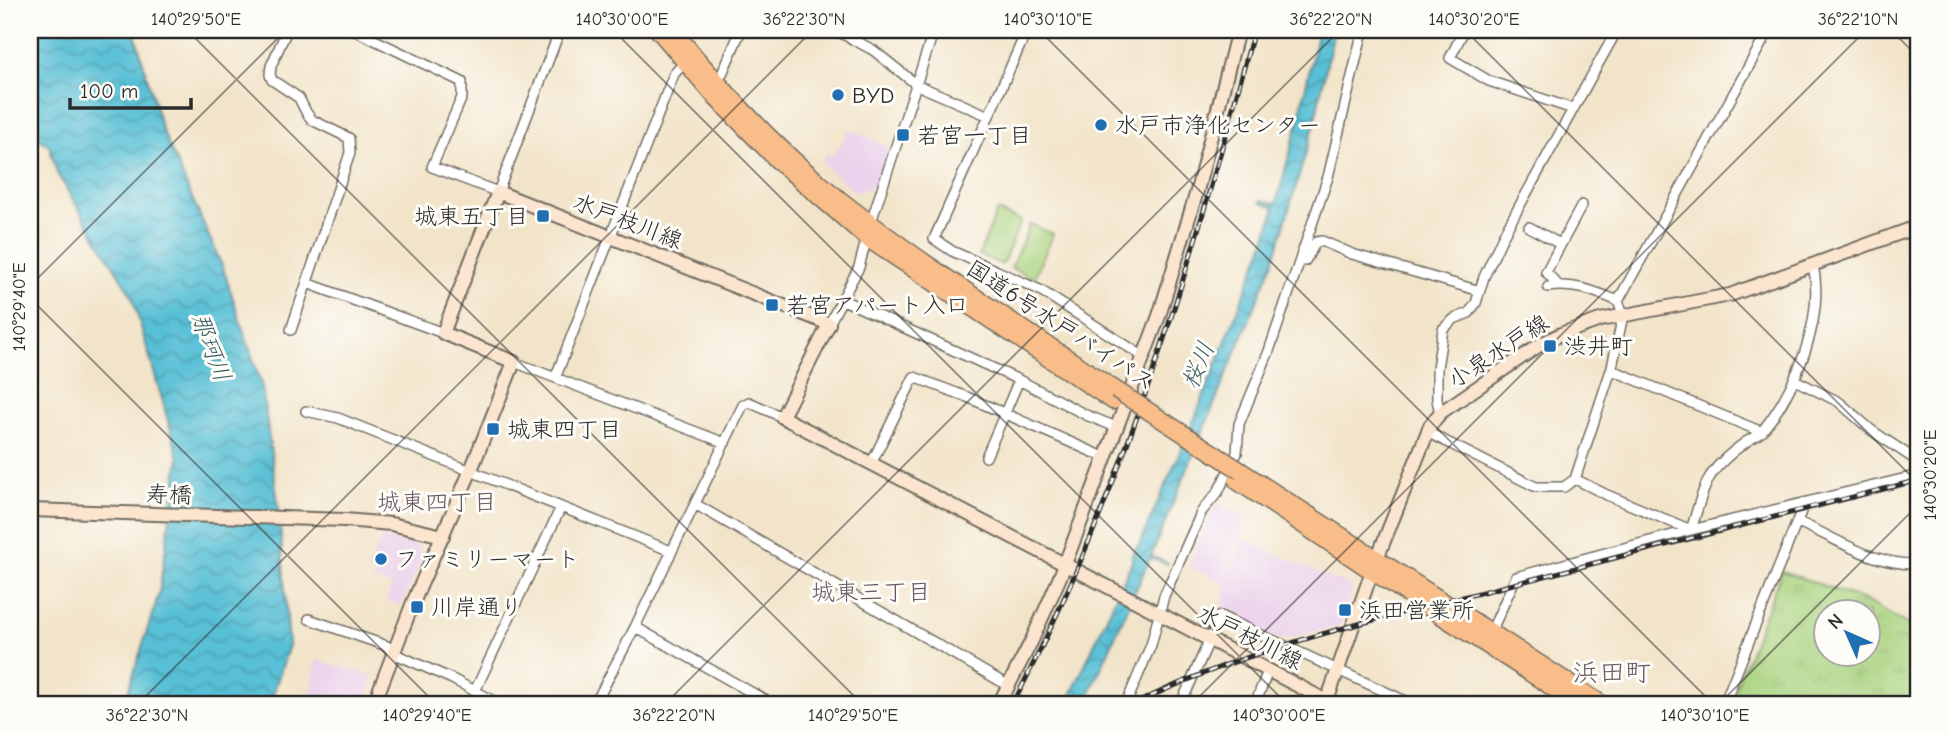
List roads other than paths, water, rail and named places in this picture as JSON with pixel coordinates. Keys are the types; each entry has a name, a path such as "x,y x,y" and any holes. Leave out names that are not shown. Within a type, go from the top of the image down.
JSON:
{"highway":[{"name":"国道6号水戸バイパス","path":"658,30 716,99 776,159 868,239 1374,564 1578,704"},
{"name":"国道6号水戸バイパス","path":"673,30 718,83 804,168 920,260 1114,395"},
{"name":"国道6号水戸バイパス","path":"1374,564 1491,632 1602,704"}],"main road":[{"path":"999,704 1066,563 1144,357 1198,191 1238,30"},
{"name":"水戸枝川線","path":"498,192 829,324"},
{"path":"374,704 514,362 443,333 498,192"},
{"name":"小泉水戸線","path":"1329,703 1374,564 1427,432 1440,413 1550,339 1580,326 1730,295 1919,226"},
{"path":"829,324 782,417 1066,563"},
{"name":"寿橋","path":"30,510 391,524 443,536"},
{"name":"水戸枝川線","path":"1066,563 1329,703"}],"street":[{"path":"287,30 271,66 272,80 299,97 313,120 349,138 350,153 291,330"},
{"path":"354,30 463,82 462,97 432,167 498,192 560,30"},
{"path":"718,83 741,30"},
{"path":"835,30 873,50 917,85 989,116"},
{"path":"829,324 859,267 871,222 934,30"},
{"path":"1002,30 1023,33 934,239 952,251 1040,290 1144,357"},
{"path":"1126,704 1151,645 1156,612 1202,511 1219,492 1237,453 1239,424 1298,271 1328,177 1363,30"},
{"path":"1464,30 1450,58 1489,80 1573,109"},
{"path":"1440,413 1437,400 1437,368 1443,329 1454,319 1469,313 1476,303 1504,234 1617,30"},
{"path":"1427,432 1536,487 1564,486 1575,479 1612,370 1623,315 1618,301 1769,30"},
{"path":"556,376 674,74 684,63"},
{"path":"1582,205 1546,272 1553,286 1578,286 1618,301"},
{"path":"1529,227 1560,244"},
{"path":"1298,271 1316,242 1322,241 1352,254 1480,291"},
{"path":"1691,530 1710,477 1729,455 1762,432 1795,380 1810,335 1815,275 1812,265"},
{"path":"307,283 443,333"},
{"path":"843,300 1116,427"},
{"path":"514,362 725,443"},
{"path":"1612,370 1762,432"},
{"path":"872,462 914,377 1005,413 1104,457"},
{"path":"986,457 1019,380"},
{"path":"1795,380 1839,402 1871,429 1919,462"},
{"path":"595,704 743,405 749,402 782,417"},
{"path":"306,411 338,418 671,551"},
{"path":"1491,632 1516,577 1691,530 1919,475"},
{"path":"1575,479 1691,530"},
{"path":"695,504 1009,686"},
{"path":"1724,704 1804,504"},
{"path":"475,691 561,507"},
{"path":"1798,522 1867,556 1892,563 1919,564"},
{"path":"1181,704 1220,616 1338,670 1392,700 1412,704"},
{"path":"309,619 387,646 393,653 500,704"},
{"path":"635,627 772,704"},
{"path":"1255,704 1268,671"}],"water":[{"name":"那珂川","path":"30,30 134,30 162,130 223,268 262,387 279,511 289,645 270,704 124,704 159,593 179,458 132,296 57,173 49,145 30,134"},
{"path":"1318,30 1334,30 1313,129 1273,263 1151,556 1169,564 1150,558 1085,704 1067,704 1192,425 1263,247 1275,207 1260,202 1261,200 1276,204 1298,123"}],"railway":[{"path":"1013,704 1053,623 1122,458 1180,289 1254,30"},
{"path":"1135,704 1223,666 1313,637 1919,480"}],"place":[{"name":"BYD","path":"838,95"},
{"name":"水戸市浄化センター","path":"1101,125"},
{"name":"若宮一丁目","path":"903,135"},
{"name":"城東五丁目","path":"543,216"},
{"name":"若宮アパート入口","path":"772,305"},
{"name":"渋井町","path":"1550,346"},
{"name":"城東四丁目","path":"493,429"},
{"name":"ファミリーマート","path":"381,559"},
{"name":"川岸通り","path":"417,607"},
{"name":"浜田営業所","path":"1345,610"}],"district":[{"name":"城東四丁目","path":"437,502"},
{"name":"城東三丁目","path":"871,592"},
{"name":"浜田町","path":"1612,672"}],"water label":[{"name":"桜川","path":"1198,365"}]}
